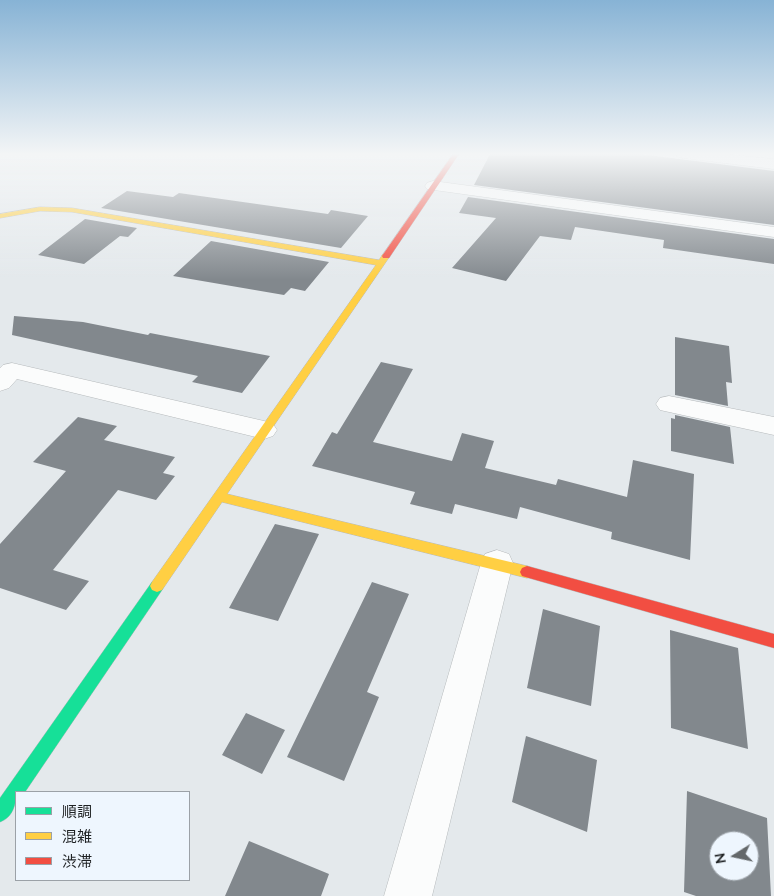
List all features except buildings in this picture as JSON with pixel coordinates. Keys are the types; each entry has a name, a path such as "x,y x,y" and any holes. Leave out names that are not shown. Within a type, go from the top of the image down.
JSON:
{"street":[{"path":"15,791 426,196"},
{"path":"506,196 774,232"},
{"path":"0,216 34,210 72,210 380,263"},
{"path":"0,383 12,370 264,430"},
{"path":"669,404 774,426"},
{"path":"220,497 497,563 774,641"},
{"path":"408,896 497,563"},
{"path":"0,813 15,791"}],"traffic: fast":[{"path":"15,791 157,586"},
{"path":"0,813 15,791"}],"traffic: slow":[{"path":"0,216 40,209 72,210 380,263"},
{"path":"157,586 386,256"},
{"path":"220,497 527,572"}],"traffic: jam":[{"path":"386,256 427,196"},
{"path":"527,572 774,641"}]}
